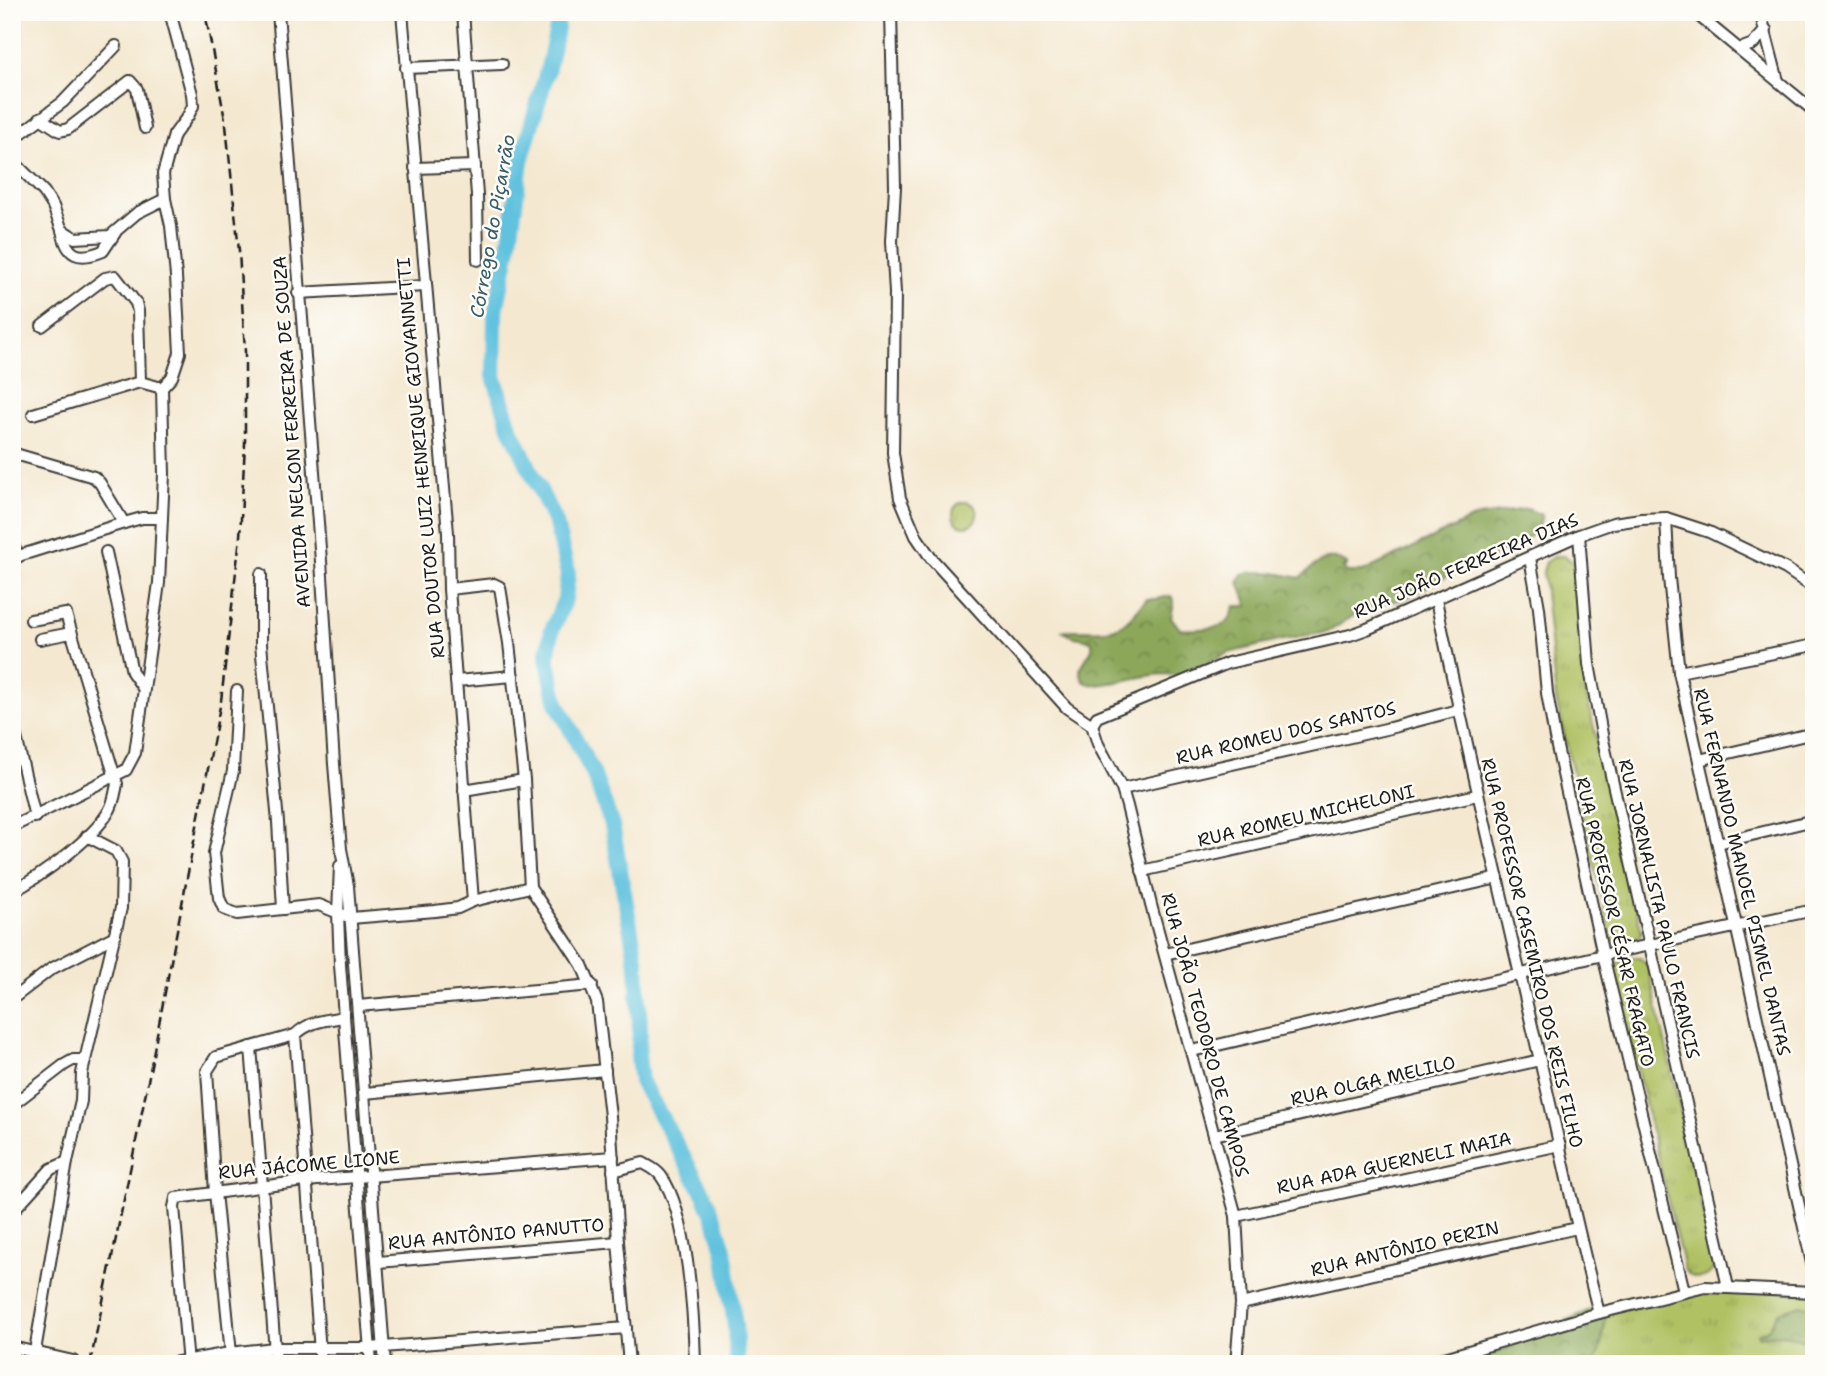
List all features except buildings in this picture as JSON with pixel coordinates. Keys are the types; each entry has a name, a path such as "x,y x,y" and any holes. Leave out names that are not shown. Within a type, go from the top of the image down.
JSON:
{"street":[{"path":"12,827 115,777 131,765 135,753 159,583 164,474 162,388 172,377 180,353 172,239 163,174 174,135 193,107 170,12"},
{"name":"AVENIDA NELSON FERREIRA DE SOUZA","path":"278,12 341,849 351,918 385,1364"},
{"name":"RUA DOUTOR LUIZ HENRIQUE GIOVANNETTI","path":"402,12 449,533 449,589 474,901"},
{"path":"463,12 475,166 478,260"},
{"path":"891,12 895,187 892,241 895,293 893,453 900,498 916,536 932,558 1067,708 1092,725"},
{"path":"1694,12 1814,111"},
{"path":"1760,12 1778,81"},
{"path":"1740,49 1753,44 1766,30"},
{"path":"12,140 63,102 116,46"},
{"path":"406,68 502,64"},
{"path":"40,118 60,131 68,129 130,81 137,89 145,128"},
{"path":"12,160 44,192 53,206 66,247 71,253 82,256 103,251 116,233 137,213 165,199"},
{"path":"415,168 475,166"},
{"path":"62,230 70,236 82,239 105,238 116,233"},
{"path":"42,326 108,276 115,276 136,303 138,311 140,382"},
{"path":"298,293 425,286"},
{"path":"33,414 140,382 162,388"},
{"path":"12,453 94,477 124,523"},
{"path":"12,542 15,557 142,518 161,518"},
{"name":"RUA JOÃO FERREIRA DIAS","path":"1092,725 1097,717 1198,673 1228,663 1350,635 1436,600 1579,535 1613,523 1666,518 1709,533 1758,555 1814,587"},
{"name":"RUA FERNANDO MANOEL PISMEL DANTAS","path":"1666,518 1679,672 1814,1272"},
{"name":"RUA JORNALISTA PAULO FRANCIS","path":"1579,535 1589,664 1611,775 1728,1287"},
{"path":"106,552 132,672 143,688"},
{"name":"RUA PROFESSOR CÉSAR FRAGATO","path":"1530,558 1555,738 1603,955 1684,1292"},
{"path":"261,574 261,644 278,822 283,909"},
{"path":"449,589 494,584 500,587 524,780 530,887 568,941 592,985 597,1002 613,1157 629,1364"},
{"name":"RUA PROFESSOR CASEMIRO DOS REIS FILHO","path":"1436,600 1477,795 1599,1313"},
{"path":"12,892 30,882 87,836 110,810 117,784 66,614 32,620"},
{"path":"40,639 71,632"},
{"path":"1679,672 1814,645"},
{"path":"456,681 513,676"},
{"path":"237,691 233,771 215,853 219,898 224,909 237,914 319,905 351,918 448,910 530,887"},
{"name":"RUA ROMEU DOS SANTOS","path":"1122,789 1458,710"},
{"path":"12,720 34,817"},
{"name":"RUA JOÃO TEODORO DE CAMPOS","path":"1092,725 1098,744 1122,789 1236,1216 1241,1304 1236,1364"},
{"path":"1699,761 1814,733"},
{"path":"464,790 524,780"},
{"name":"RUA ROMEU MICHELONI","path":"1142,871 1477,795"},
{"path":"1718,844 1814,820"},
{"path":"37,1354 36,1345 67,1162 80,1101 84,1060 121,908 122,862 116,851 87,836"},
{"name":"AVENIDA NELSON FERREIRA DE SOUZA","path":"341,849 338,914 371,1364"},
{"path":"1166,954 1498,878"},
{"path":"1192,1051 1603,955 1814,910"},
{"path":"12,999 51,970 115,936"},
{"path":"358,1006 592,985"},
{"path":"231,1358 215,1192 207,1071 216,1057 295,1035 305,1026 319,1021 344,1017"},
{"path":"295,1035 321,1364"},
{"path":"251,1047 276,1364"},
{"path":"12,1105 64,1065 73,1060 84,1060"},
{"name":"RUA OLGA MELILO","path":"1214,1135 1540,1060"},
{"path":"365,1093 605,1070"},
{"name":"RUA ADA GUERNELI MAIA","path":"1236,1216 1560,1145"},
{"name":"RUA JÁCOME LIONE","path":"188,1362 176,1198 305,1181 613,1157"},
{"path":"12,1212 51,1169 67,1162"},
{"path":"613,1171 643,1163 660,1173 677,1209 690,1289 695,1364"},
{"name":"RUA ANTÔNIO PERIN","path":"1241,1304 1577,1228"},
{"name":"RUA ANTÔNIO PANUTTO","path":"378,1262 618,1242"},
{"path":"1423,1364 1599,1313 1705,1287 1814,1292"},
{"path":"167,1364 231,1358 274,1348 370,1348 626,1328"},
{"path":"12,1347 73,1361"}],"green space":[{"path":"965,502 974,505 977,514 974,523 965,526 956,523 953,514 956,505"},
{"path":"1527,509 1542,515 1538,529 1526,539 1486,561 1458,570 1403,600 1387,602 1355,615 1328,632 1228,653 1180,677 1170,674 1157,675 1100,685 1089,684 1083,680 1080,669 1092,649 1092,642 1062,631 1117,628 1147,599 1171,596 1174,602 1171,617 1180,629 1219,626 1228,621 1235,606 1248,606 1239,582 1242,574 1264,572 1300,578 1316,564 1333,558 1347,564 1343,568 1347,572 1363,572 1480,516"},
{"path":"1555,556 1565,556 1574,563 1587,698 1642,933 1628,944 1620,944 1611,939 1556,699 1543,572 1546,562"},
{"path":"1629,957 1640,958 1648,966 1715,1264 1706,1276 1701,1278 1692,1276 1684,1269 1614,971 1620,962"},
{"path":"1684,1291 1814,1292 1814,1364 1424,1364"},
{"path":"1801,1305 1814,1309 1814,1344 1784,1334 1758,1336 1757,1334 1768,1329 1779,1312"},
{"path":"1592,1309 1605,1309 1604,1329 1599,1353 1593,1364 1473,1364"}],"waterway":[{"name":"Córrego do Piçarrão","path":"556,12 557,28 548,68 521,161 509,247 495,315 494,376 510,427 556,524 568,574 565,599 552,630 547,658 557,703 593,773 612,825 637,965 640,1032 638,1056 641,1081 704,1194 716,1223 724,1250 735,1326 737,1364"}],"railway":[{"path":"90,1364 143,1107 221,701 240,537 245,444 245,352 239,251 226,125 205,12"}]}
